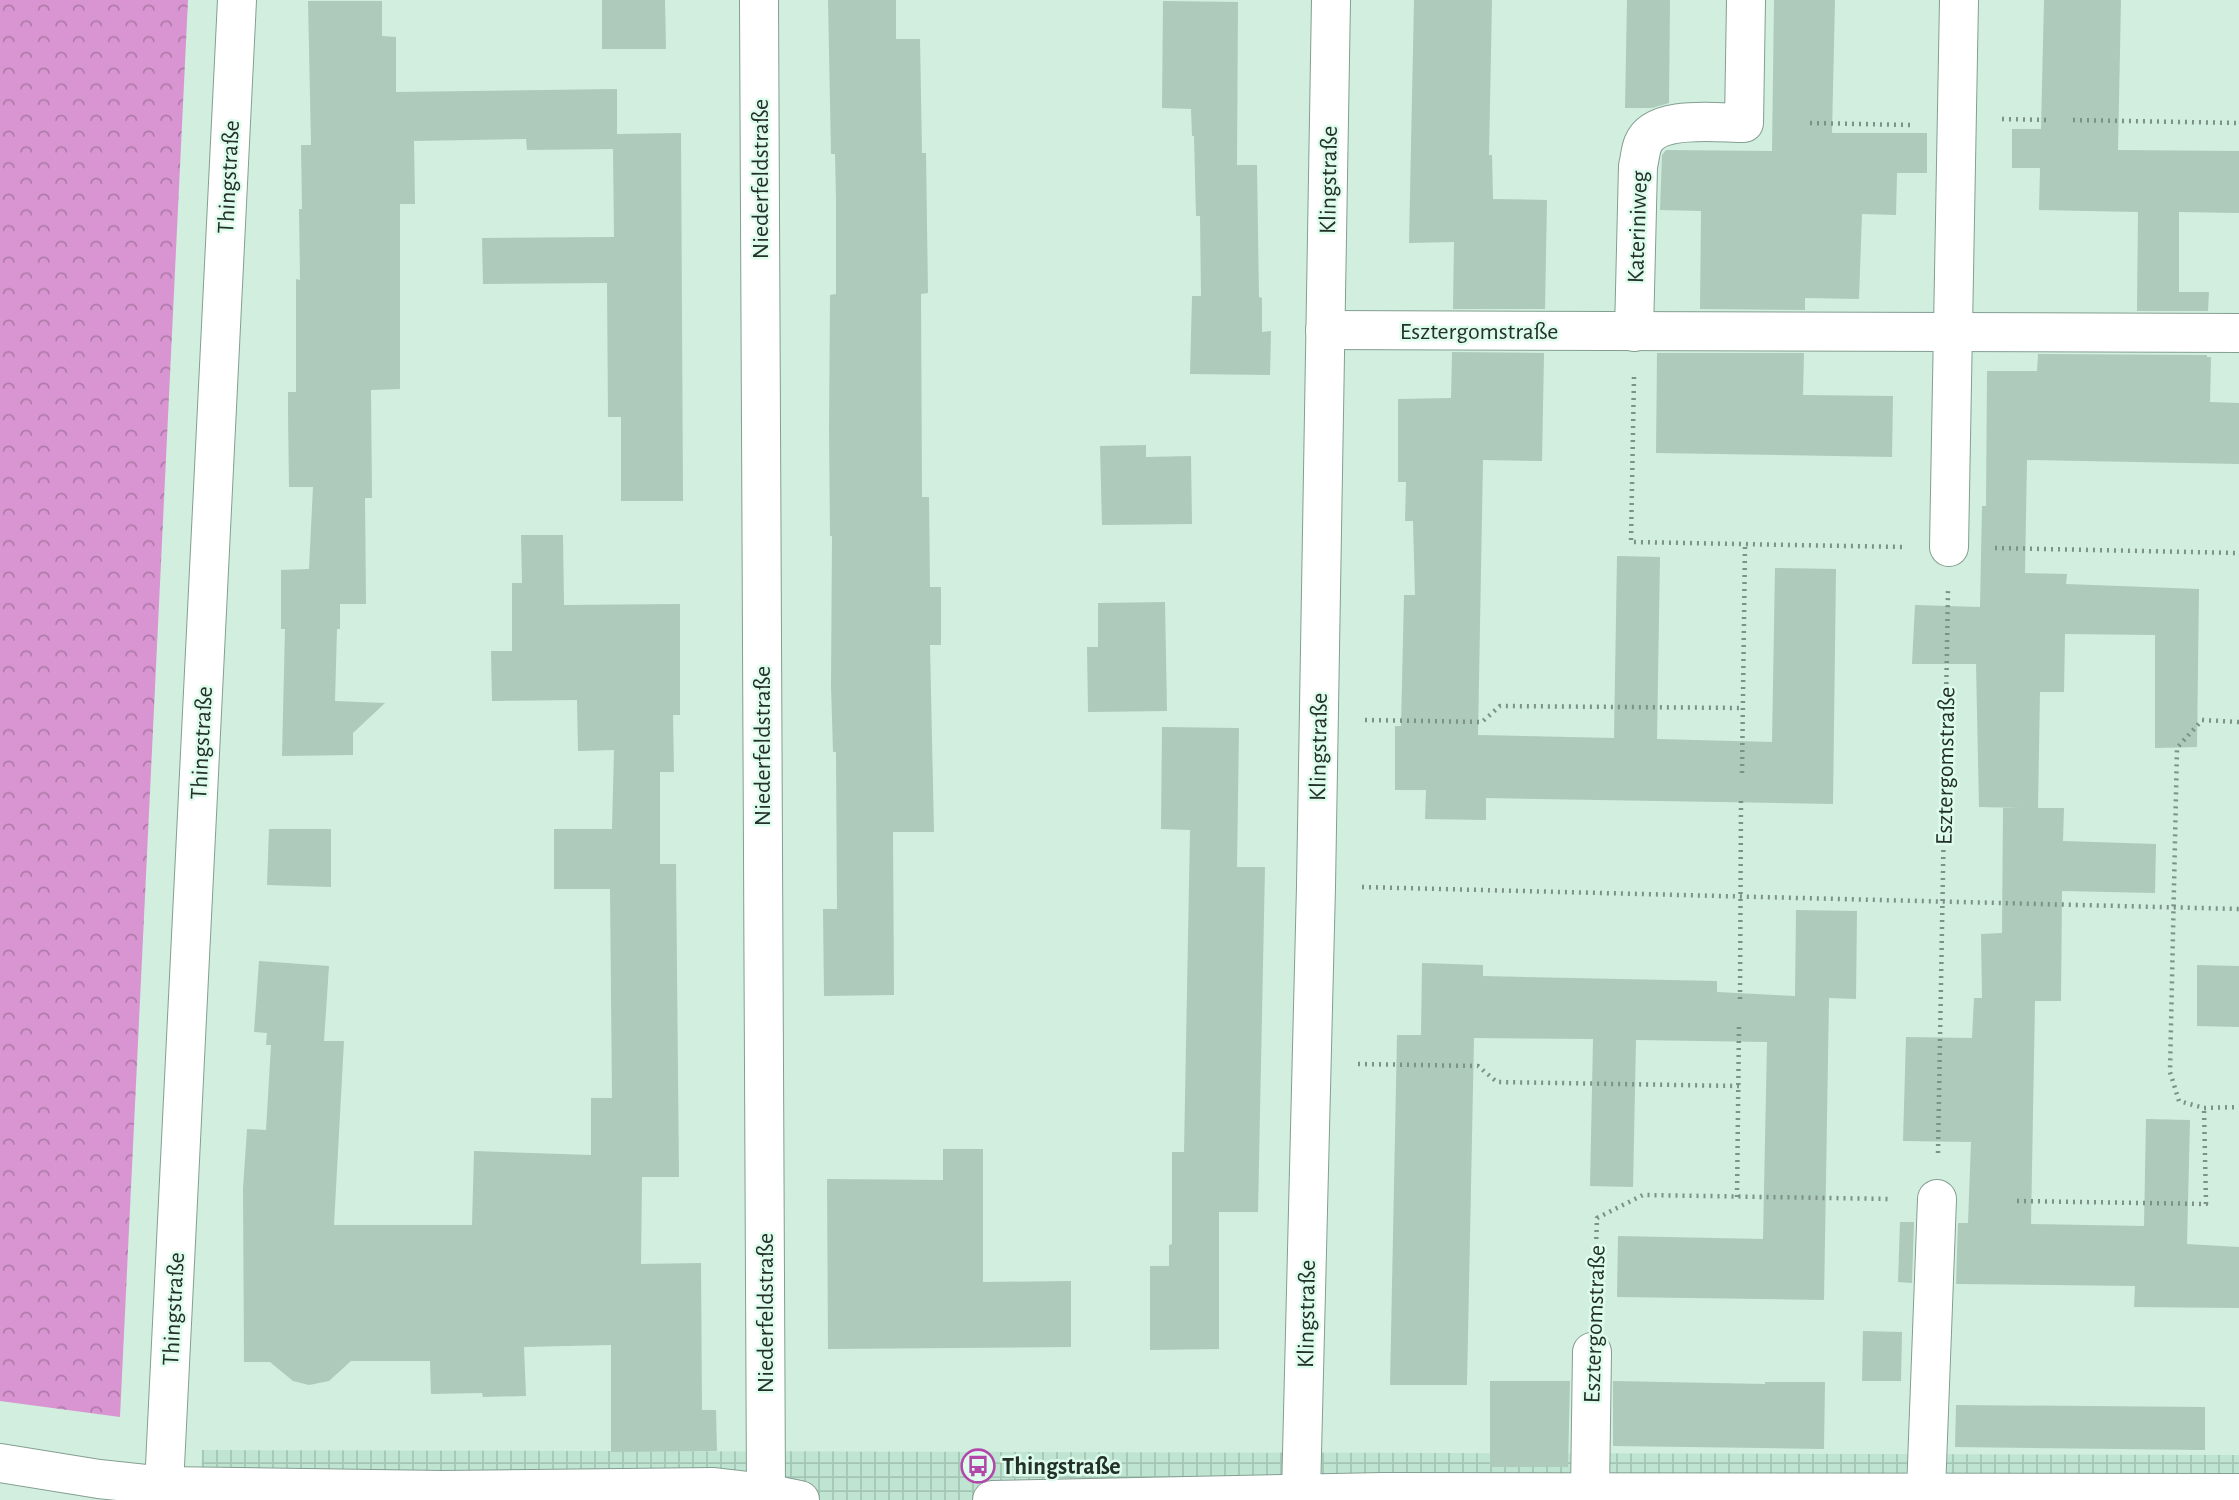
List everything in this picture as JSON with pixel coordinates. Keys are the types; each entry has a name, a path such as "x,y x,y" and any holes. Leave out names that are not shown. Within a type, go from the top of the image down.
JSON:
{"street":[{"name":"Thingstraße","path":"164,1486 237,0"},
{"name":"Niederfeldstraße","path":"759,0 783,1496"},
{"name":"Klingstraße","path":"1301,1494 1316,886 1331,0"},
{"name":"Kateriniweg","path":"1634,332 1639,166 1643,143 1655,129 1671,123 1744,123 1746,0"},
{"path":"1949,547 1958,0"},
{"name":"Esztergomstraße","path":"1325,330 2239,333"},
{"path":"1926,1491 1937,1199"},
{"name":"Esztergomstraße","path":"1590,1491 1592,1352"},
{"path":"0,1463 164,1486 443,1490 714,1488 783,1496"},
{"path":"992,1500 1590,1491 2239,1493"}],"path":[{"path":"2073,120 2239,124"},
{"path":"1810,123 1957,126"},
{"path":"1631,542 1634,332"},
{"path":"1742,773 1745,545"},
{"name":"Esztergomstraße","path":"1592,1352 1597,1218 1643,1195 1937,1199 1949,547"},
{"path":"1319,719 1482,722 1500,706 1743,708"},
{"path":"2239,722 2202,720 2177,748 2170,1072 2179,1101 2204,1108 2239,1107"},
{"path":"1740,999 1741,800"},
{"path":"1316,886 2239,909"},
{"path":"1737,1197 1739,1025"},
{"path":"1312,1063 1478,1066 1497,1082 1739,1086"},
{"path":"2017,1201 2206,1204 2204,1108"}],"shaded area":[{"path":"202,1450 2239,1455 2239,1500 201,1500"}],"green space":[{"path":"0,0 188,0 120,1417 0,1401"}],"building":[{"path":"602,0 665,0 666,49 602,49"},
{"path":"828,0 896,0 896,39 920,39 922,153 926,153 928,293 921,294 922,497 929,497 930,587 941,587 941,645 930,645 934,832 893,832 894,995 824,996 823,909 837,909 836,752 833,752 831,686 832,536 829,429 830,295 836,294 836,201 835,154 831,154"},
{"path":"1414,0 1492,0 1489,155 1492,155 1493,199 1547,200 1545,309 1453,309 1454,242 1409,243"},
{"path":"1627,0 1670,0 1669,103 1652,108 1625,108"},
{"path":"1774,0 1835,0 1832,133 1927,133 1927,173 1897,173 1896,215 1862,214 1859,299 1805,298 1805,310 1700,309 1701,211 1660,210 1662,155 1666,150 1772,151"},
{"path":"2044,0 2121,0 2118,150 2239,151 2239,213 2179,212 2179,292 2209,292 2208,311 2137,311 2138,212 2039,210 2040,168 2012,168 2012,129 2041,129"},
{"path":"308,1 382,1 382,36 396,37 396,92 617,89 617,134 681,133 683,501 621,501 621,417 608,417 607,283 483,284 482,238 614,237 613,149 527,150 526,139 414,141 415,204 400,204 400,389 371,390 372,498 365,498 366,604 340,604 340,629 337,629 335,701 385,703 353,733 353,755 282,756 285,629 281,629 281,570 309,569 313,487 289,487 288,414 288,392 296,392 296,279 300,280 299,209 302,209 301,145 311,145"},
{"path":"1163,1 1238,2 1237,165 1257,165 1259,297 1262,298 1262,332 1271,331 1270,375 1190,374 1192,296 1201,296 1200,216 1196,216 1191,109 1162,108"},
{"path":"1452,352 1544,353 1542,461 1483,460 1478,735 1614,738 1617,556 1660,557 1657,739 1772,742 1775,568 1836,569 1833,804 1486,798 1486,820 1425,819 1426,790 1395,790 1395,726 1401,726 1404,595 1415,595 1413,521 1405,521 1406,482 1398,482 1398,399 1451,398"},
{"path":"1657,353 1804,353 1803,395 1893,396 1892,457 1656,453"},
{"path":"2038,354 2207,355 2211,357 2210,402 2239,403 2239,464 2027,460 2025,573 2067,574 2066,584 2199,589 2197,747 2155,748 2155,635 2065,634 2064,692 2040,692 2038,808 2064,808 2063,841 2156,844 2155,893 2062,891 2061,1001 2035,1001 2031,1224 2144,1226 2146,1119 2190,1120 2187,1244 2239,1247 2239,1308 2134,1307 2135,1286 1956,1284 1958,1223 1968,1223 1971,1142 1903,1141 1906,1037 1972,1038 1974,998 1982,998 1981,934 2002,933 2003,808 2022,808 1979,807 1976,664 1912,664 1915,605 1980,607 1982,506 1986,506 1987,371 2037,371"},
{"path":"1146,445 1146,457 1191,456 1192,524 1102,525 1100,446"},
{"path":"521,535 563,535 564,605 680,604 680,715 673,715 674,772 660,772 660,864 676,864 679,1177 642,1177 641,1264 701,1263 702,1410 716,1410 717,1451 611,1452 611,1345 524,1347 526,1396 431,1394 430,1361 351,1361 329,1381 309,1385 293,1381 270,1362 244,1362 243,1189 247,1129 266,1130 271,1045 266,1045 267,1033 254,1032 259,961 329,966 324,1041 344,1041 334,1225 472,1225 474,1151 591,1155 591,1098 612,1098 610,889 554,889 554,829 612,829 614,750 578,751 577,700 492,701 491,651 512,651 512,583 522,583"},
{"path":"1165,602 1167,711 1088,712 1087,647 1098,647 1098,603"},
{"path":"1162,727 1239,728 1237,867 1265,867 1258,1212 1219,1212 1219,1349 1150,1350 1150,1266 1169,1266 1169,1245 1172,1244 1172,1152 1184,1152 1190,830 1161,829"},
{"path":"269,829 331,829 331,887 267,885"},
{"path":"1796,910 1857,911 1856,999 1829,998 1824,1300 1617,1297 1618,1236 1763,1239 1767,1042 1636,1040 1633,1187 1590,1186 1593,1039 1474,1038 1467,1385 1390,1385 1397,1035 1421,1035 1422,963 1483,965 1483,976 1717,981 1717,992 1795,996"},
{"path":"2197,965 2239,966 2239,1027 2197,1026"},
{"path":"943,1149 983,1149 983,1282 1071,1281 1071,1347 828,1349 827,1179 943,1180"},
{"path":"1900,1222 1914,1222 1912,1283 1898,1282"},
{"path":"1863,1331 1902,1332 1901,1381 1862,1381"},
{"path":"1490,1381 1570,1381 1568,1467 1490,1467"},
{"path":"1613,1381 1765,1384 1825,1382 1824,1449 1613,1446"},
{"path":"1956,1405 2205,1407 2205,1450 1955,1447"}],"place":[{"name":"Thingstraße","path":"978,1466"}]}
